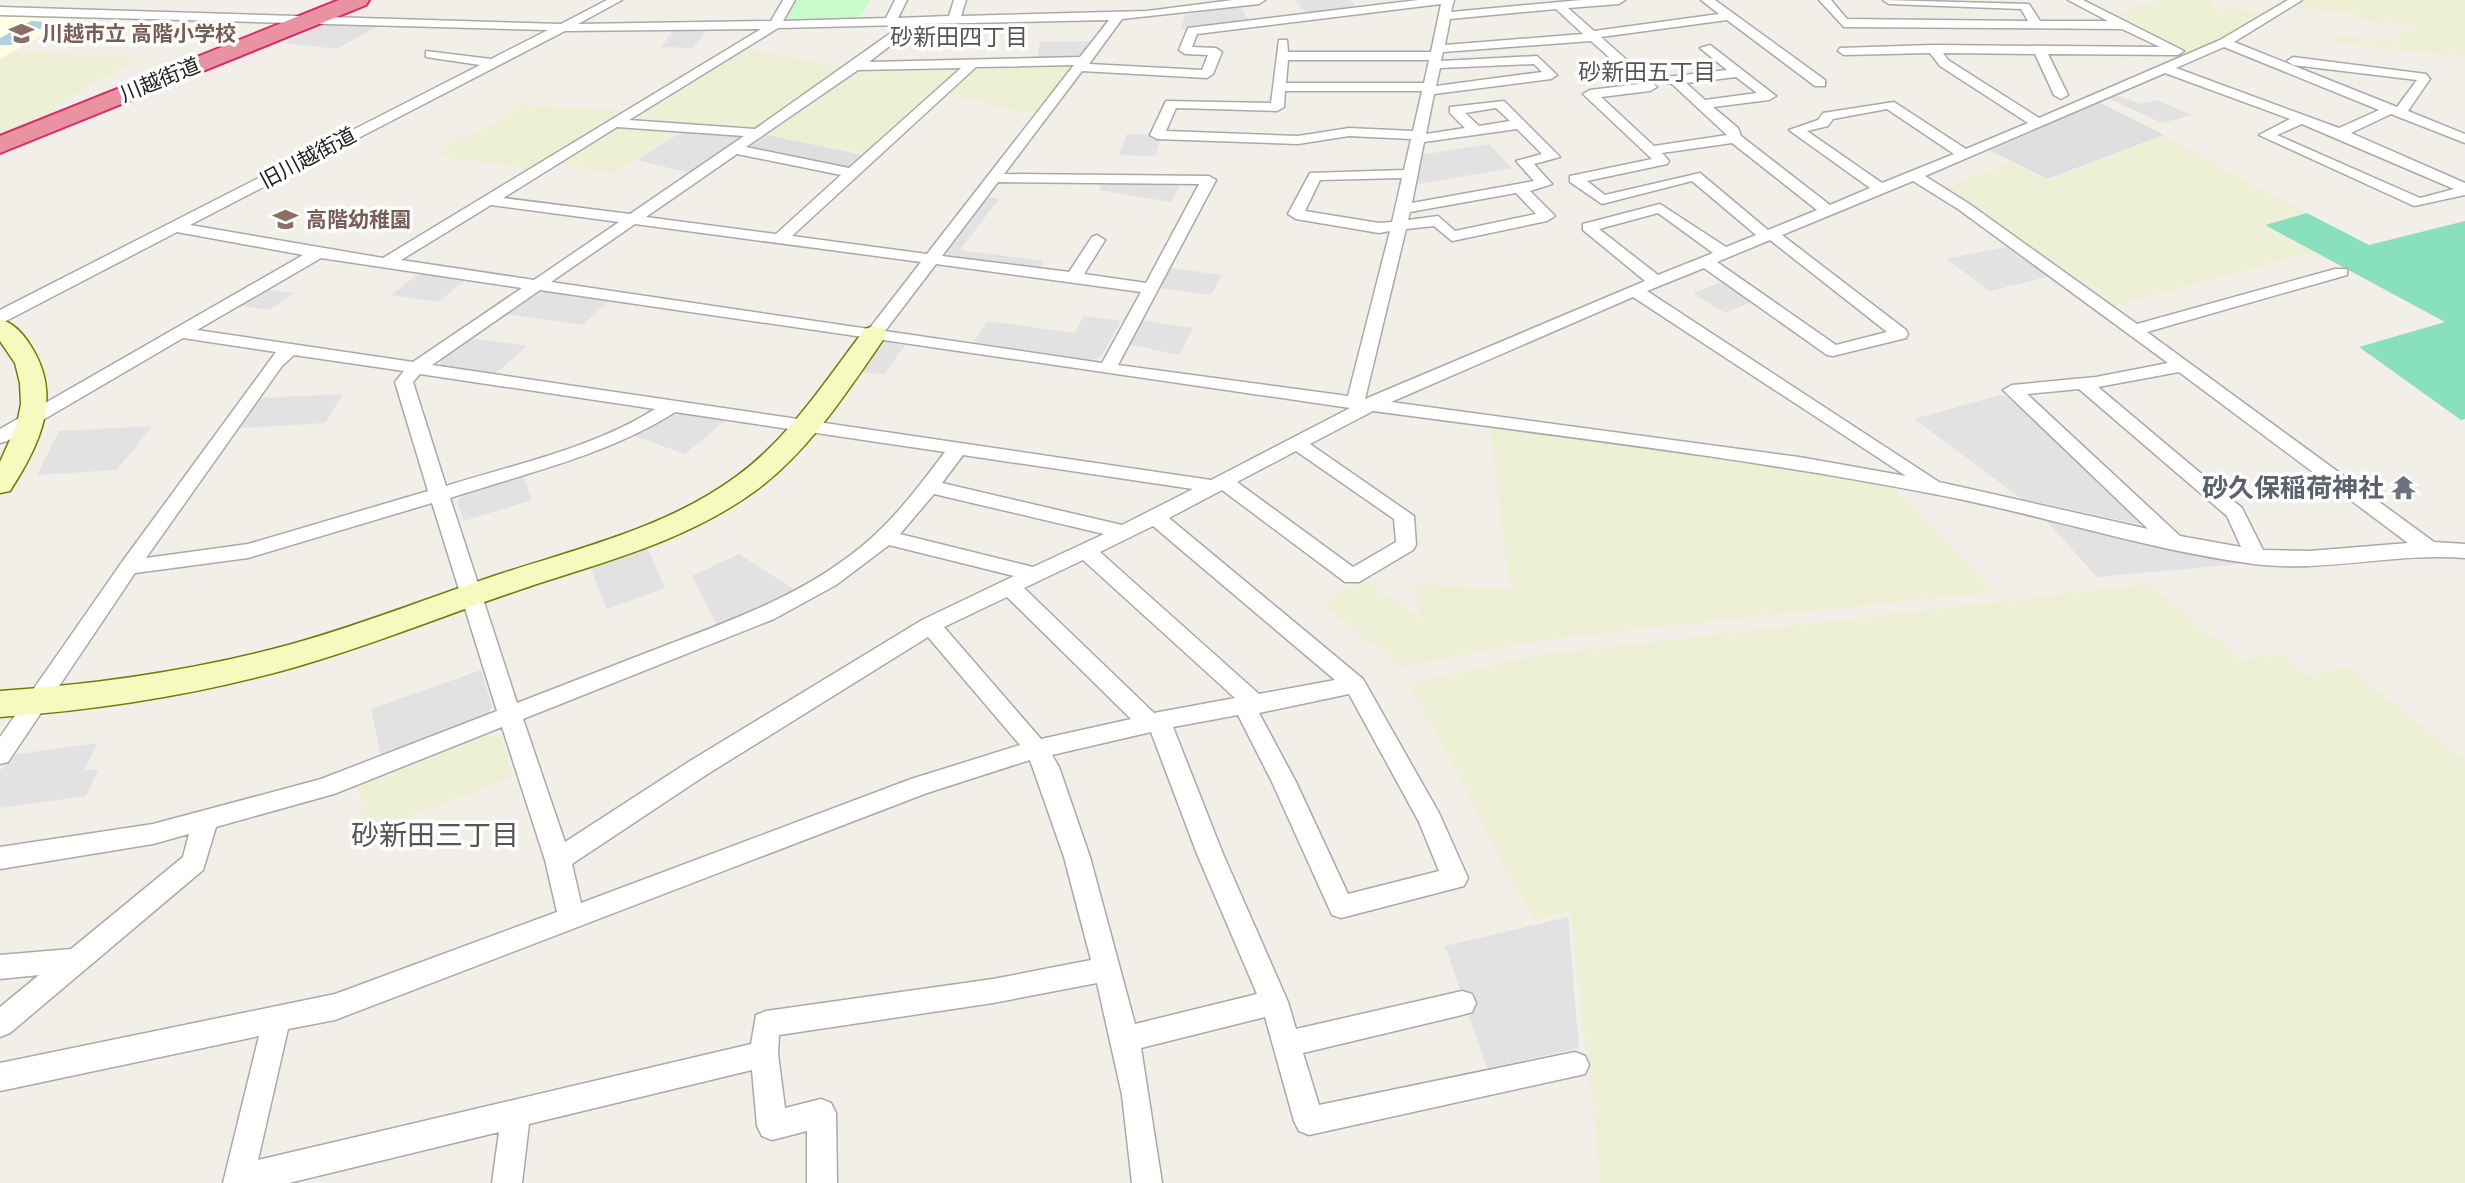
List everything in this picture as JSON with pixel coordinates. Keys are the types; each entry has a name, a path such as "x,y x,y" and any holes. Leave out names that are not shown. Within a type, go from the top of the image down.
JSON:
{"highway":[{"name":"川越街道","path":"0,145 358,0"}],"street":[{"path":"75,13 102,0"},
{"name":"旧川越街道","path":"0,317 560,26 616,0"},
{"path":"387,262 775,25 789,0"},
{"path":"889,23 901,0"},
{"path":"954,21 960,0"},
{"path":"1147,15 1154,0"},
{"path":"0,11 314,18 602,29 1147,15 1259,0"},
{"path":"855,66 1083,64 1207,74 1216,52 1185,50 1189,32 1448,0 1403,209 1397,226 1362,405"},
{"path":"1445,16 1619,0"},
{"path":"1707,0 1820,83"},
{"path":"1825,0 1844,23 2125,26"},
{"path":"1889,0 2025,6 2036,25"},
{"path":"2074,0 2183,54"},
{"path":"1844,51 1933,49 2183,54 2224,43 2290,1"},
{"path":"1239,2 1255,22"},
{"path":"1560,7 1650,87 1590,94 1662,161 1575,179 1602,200 1695,176 1768,235 1900,334 1837,353 1705,261"},
{"path":"0,704 140,690 220,674 334,643 614,547 690,518 723,500 754,478 805,424 1118,16"},
{"path":"1435,57 1731,16"},
{"path":"571,918 558,860 470,595 404,382 415,369 855,66 914,22"},
{"path":"2224,43 2465,139"},
{"path":"1702,104 1769,96 1706,48"},
{"path":"1278,87 1429,89 1551,75 1537,60 1283,49 1278,87 1278,107 1171,104 1157,135 1298,140 1349,132 1418,137 1520,124"},
{"path":"1933,49 1944,63 2037,123"},
{"path":"2040,50 2061,95"},
{"path":"430,54 490,63"},
{"path":"558,860 710,761 930,625 1155,517 1297,443 1362,405 1655,281 1965,155 2163,68 2183,54"},
{"path":"2261,57 2424,79 2396,111 2340,133"},
{"path":"780,238 971,65"},
{"path":"2163,68 2340,133 2465,189"},
{"path":"1647,84 1740,73"},
{"path":"1675,80 1733,131 1735,138 1828,211"},
{"path":"1403,209 1545,184 1523,162 1553,157 1499,104 1455,110 1475,130"},
{"path":"1881,189 1796,130 1823,123 1828,116 1889,105 1965,155"},
{"path":"2299,120 2266,135 2418,203 2465,189"},
{"path":"617,123 758,132"},
{"path":"1653,150 1735,138"},
{"path":"734,149 851,173"},
{"path":"1410,174 1315,176 1296,214 1379,228 1438,222 1452,236 1546,217 1519,188"},
{"path":"1914,176 1963,206 2135,330 2429,548"},
{"path":"996,178 1209,180 1107,369"},
{"path":"488,200 1150,288"},
{"path":"1655,281 1588,227 1660,208 1724,253"},
{"path":"174,227 317,253 539,283 1107,369 1786,461 1937,488 2175,542 2256,557 2310,558 2429,548 2465,551"},
{"path":"1074,278 1097,240"},
{"path":"0,437 317,253"},
{"path":"2135,330 2341,272"},
{"path":"1634,290 1809,401 1937,488"},
{"path":"0,327 10,335 27,361 33,385 34,417 12,468 0,484"},
{"path":"181,333 805,424 957,450 1217,484 1352,577 1406,545 1404,516 1297,443"},
{"path":"0,755 39,702 129,567 276,362 289,350"},
{"path":"2175,542 2012,392 2042,385 2084,384 2181,366"},
{"path":"2084,384 2235,513 2256,557"},
{"path":"129,567 277,545 610,439 639,427 674,405"},
{"path":"0,858 99,845 205,820 325,787 768,614 804,595 886,537 957,450"},
{"path":"928,486 1121,531"},
{"path":"1085,550 1251,706 1341,907 1455,878 1430,820 1355,685 1155,517"},
{"path":"886,537 1033,574"},
{"path":"1009,586 1155,722 1274,1002 1309,1121 1575,1065"},
{"path":"930,625 1037,749 1047,767 1077,857 1125,1039 1136,1095 1147,1183"},
{"path":"0,1077 335,1007 920,786 1037,749 1155,722 1355,685"},
{"path":"0,1024 194,863 205,820"},
{"path":"0,967 76,960"},
{"path":"822,1183 821,1113 772,1126 764,1054 766,1024 993,991 1105,969"},
{"path":"1125,1039 1274,1002"},
{"path":"1287,1044 1462,1003"},
{"path":"277,1019 238,1182 764,1054"},
{"path":"506,1183 516,1114"}],"shaded area":[{"path":"1294,0 1349,0 1357,7 1306,13"},
{"path":"2156,0 2209,0 2215,8 2270,12 2240,32 2191,53 2183,52 2110,16"},
{"path":"2303,0 2465,0 2465,57 2333,43 2329,35 2393,42 2410,26 2358,20 2353,14 2292,7"},
{"path":"1239,6 1250,22 1211,27 1205,21 1209,27 1181,29 1185,15"},
{"name":"川越市立 高階小学校","path":"0,15 75,16 0,59"},
{"path":"326,21 383,23 337,49 285,43"},
{"path":"707,30 693,48 661,47 673,31"},
{"path":"1094,41 1082,57 1037,61 1040,42"},
{"path":"746,48 844,68 757,127 634,121 632,118"},
{"path":"14,51 143,58 49,108 71,111 0,139 0,59"},
{"path":"1066,66 1072,69 1037,113 986,107 989,101 942,96 973,69"},
{"path":"956,71 864,154 768,135 856,73"},
{"path":"2115,95 2140,104 2157,100 2192,115 2162,123 2108,98"},
{"path":"2099,102 2164,135 2047,179 1987,149"},
{"path":"515,105 626,111 530,169 436,156 457,137 465,138 497,120"},
{"path":"619,127 681,131 611,175 558,163"},
{"path":"683,131 746,135 690,173 637,160"},
{"path":"1127,134 1151,135 1160,140 1156,156 1119,155"},
{"path":"767,135 864,155 851,166 843,168 753,149 752,145"},
{"path":"2163,136 2306,212 2263,225 2313,252 2110,307 1942,189 2010,162 2047,180"},
{"path":"1489,144 1512,168 1412,185 1420,155"},
{"path":"1104,181 1182,182 1171,202 1099,190"},
{"path":"988,197 999,199 960,250 1044,261 1040,268 948,256 945,252"},
{"path":"2014,245 2054,275 1990,291 1946,259"},
{"path":"1171,268 1222,275 1211,295 1159,288"},
{"path":"421,272 468,278 438,302 391,295"},
{"path":"1726,280 1754,301 1725,313 1693,293"},
{"path":"265,289 293,293 270,310 235,305"},
{"path":"549,291 610,300 583,325 507,314 539,293"},
{"path":"1084,316 1121,321 1101,357 1091,360 973,342 987,321 1074,333"},
{"path":"1141,320 1193,328 1179,355 1127,344"},
{"path":"473,338 527,346 495,374 440,365 441,360"},
{"path":"884,342 905,345 884,375 855,371 875,344"},
{"path":"343,394 325,423 239,428 261,398"},
{"path":"2000,395 2008,397 2153,527 2022,499 1914,419"},
{"path":"676,413 726,420 685,454 634,436"},
{"path":"152,426 117,470 37,475 59,431"},
{"path":"1489,427 1887,482 1993,592 1540,641 1401,667 1322,605 1363,579 1419,618 1416,585 1510,588"},
{"path":"523,475 532,500 464,521 457,501 462,495"},
{"path":"2045,519 2119,538 2237,560 2239,564 2097,577"},
{"path":"646,545 665,588 607,609 589,564"},
{"path":"739,554 795,590 718,628 692,576"},
{"path":"2149,584 2241,659 2280,655 2306,675 2348,667 2465,760 2465,1183 1601,1183 1570,912 1533,920 1409,683 1539,655"},
{"path":"481,670 492,707 484,718 381,756 371,709"},
{"path":"488,735 501,736 512,777 364,835 358,784"},
{"path":"98,743 83,771 99,769 86,796 0,808 0,771 11,755"},
{"path":"1568,917 1579,1048 1487,1068 1445,946"}],"green space":[{"path":"794,0 871,0 856,20 782,20"},
{"path":"2307,213 2369,245 2465,221 2465,419 2461,420 2359,347 2445,322 2265,225"}],"water":[{"path":"31,21 53,22 11,45 0,45 0,38"}],"place":[{"name":"川越市立 高階小学校","path":"22,34"},
{"name":"高階幼稚園","path":"286,220"},
{"name":"砂久保稲荷神社","path":"2404,488"}],"district":[{"name":"砂新田四丁目","path":"959,37"},
{"name":"砂新田五丁目","path":"1647,72"},
{"name":"砂新田三丁目","path":"435,835"}]}
